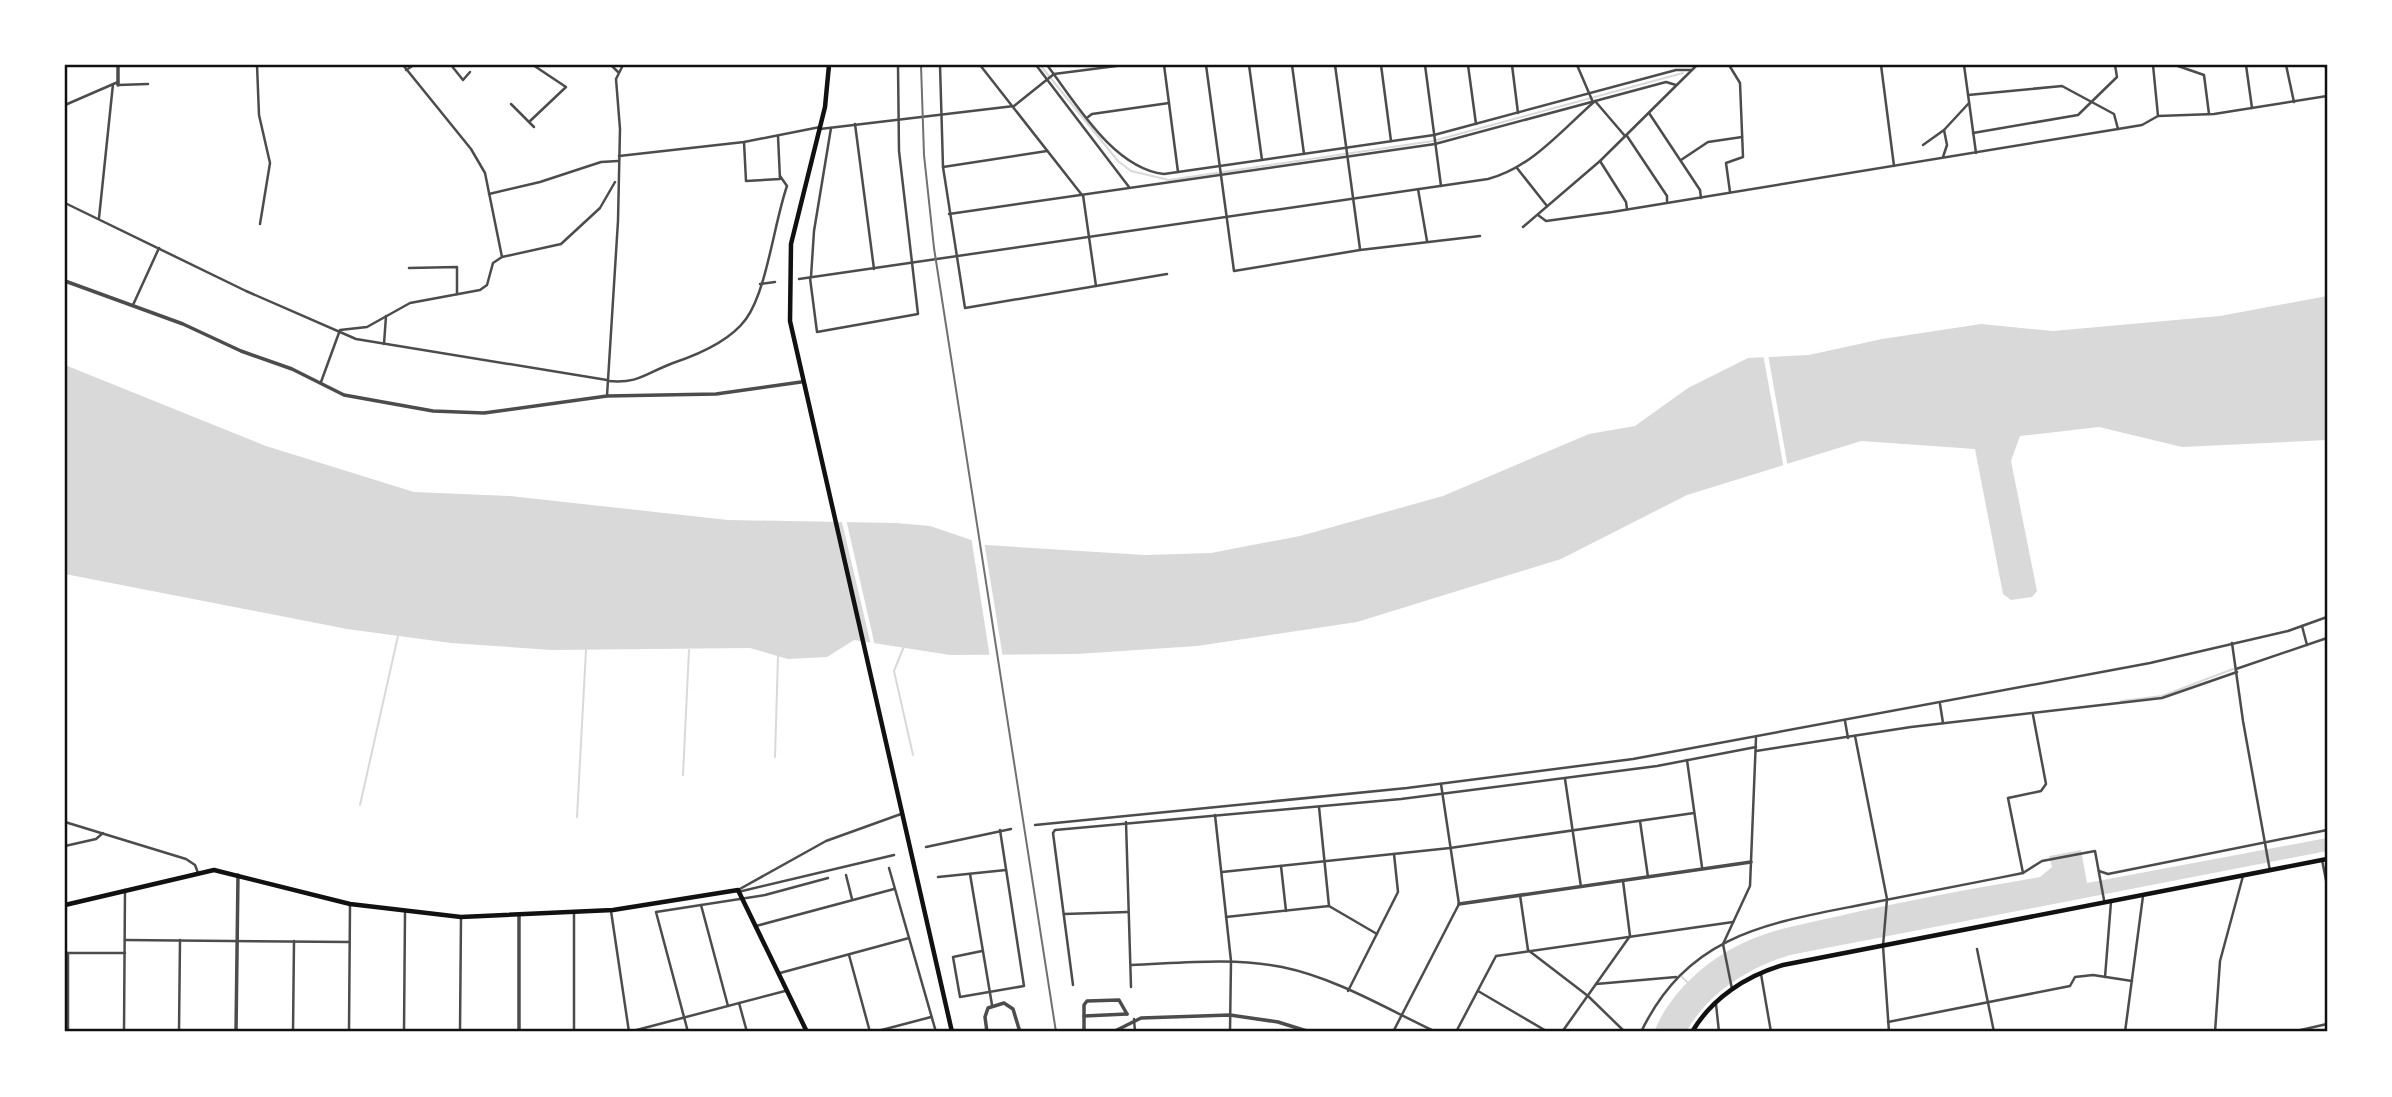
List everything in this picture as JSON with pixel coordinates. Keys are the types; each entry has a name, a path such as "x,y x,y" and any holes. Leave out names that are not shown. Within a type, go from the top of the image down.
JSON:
{"main road":[{"path":"829,65 820,128 791,244 788,275 790,321 801,382 952,1032"},
{"path":"1692,1032 1732,987 1760,973 1802,961 1883,943 2143,896 2325,859"},
{"path":"65,905 218,870 350,904 405,913 461,917 611,911 738,891 807,1032"}],"street":[{"path":"99,218 118,65"},
{"path":"257,65 259,115 270,163 260,224"},
{"path":"403,65 478,159 486,176 502,257"},
{"path":"406,70 414,65"},
{"path":"451,65 463,80 470,72"},
{"path":"529,122 566,87 533,65"},
{"path":"611,65 618,72"},
{"path":"607,396 615,297 616,179 619,156 618,72 623,65"},
{"path":"831,127 814,231 810,277 817,332 918,314 897,118 898,65"},
{"path":"940,65 943,167 965,308 1167,274"},
{"path":"980,65 1082,194 1096,286"},
{"path":"1036,65 1129,187"},
{"path":"1046,65 1127,162 1151,172 1178,172 1434,135 1676,70 1691,70"},
{"path":"619,156 744,142 897,118 941,116 1014,106 1054,74 1122,65"},
{"path":"1164,65 1178,172"},
{"path":"1206,65 1234,271 1360,250 1480,236"},
{"path":"1249,65 1262,160"},
{"path":"1292,65 1304,154"},
{"path":"1335,65 1360,250"},
{"path":"1381,65 1391,141"},
{"path":"1425,65 1441,186"},
{"path":"1468,65 1476,124"},
{"path":"1512,65 1518,113"},
{"path":"1577,65 1594,101 1626,135 1667,196 1667,201"},
{"path":"1523,227 1600,161 1697,65"},
{"path":"1729,65 1740,83 1743,157 1726,163 1730,193"},
{"path":"1881,65 1894,166"},
{"path":"1964,65 1976,153"},
{"path":"1973,133 2078,115 2117,77 2115,65"},
{"path":"2153,65 2158,116"},
{"path":"2175,65 2204,75 2209,114"},
{"path":"2246,65 2252,108"},
{"path":"2286,65 2294,102"},
{"path":"2325,65 2327,70"},
{"path":"949,214 1435,144 1666,82 1675,85"},
{"path":"65,105 116,84 148,84"},
{"path":"1968,95 2062,86 2114,114 2118,129"},
{"path":"1538,215 1546,220 1701,198 2142,125 2158,116 2209,114 2327,96"},
{"path":"799,279 1488,179 1517,168 1594,101"},
{"path":"1088,117 1093,114 1169,103"},
{"path":"1923,145 1944,130 1969,103"},
{"path":"511,104 534,127"},
{"path":"1649,113 1700,190 1701,198"},
{"path":"855,124 874,269"},
{"path":"1942,159 1947,145 1944,130"},
{"path":"65,203 246,291 356,339 631,383 699,354 747,318 760,284 787,186 780,176 778,135"},
{"path":"1681,160 1708,142 1742,137"},
{"path":"744,142 746,181 780,179 780,176"},
{"path":"943,167 1048,151"},
{"path":"489,194 540,182 601,162 618,161"},
{"path":"1600,161 1626,202 1627,209"},
{"path":"1517,168 1547,206"},
{"path":"340,330 367,327 404,305 486,287 493,263 502,257 561,244 600,208 616,179"},
{"path":"1418,189 1427,242"},
{"path":"133,305 159,248"},
{"path":"409,268 457,267 457,294"},
{"path":"65,281 133,305 344,395 457,413 511,411 607,396 716,394 801,382"},
{"path":"760,284 775,282"},
{"path":"384,344 386,316"},
{"path":"321,384 340,330"},
{"path":"1035,825 1571,769 1756,738 2150,663 2302,626 2327,617"},
{"path":"2302,626 2306,645"},
{"path":"1073,985 1053,833 1075,826 1319,807 1443,794 1943,723 2033,715 2162,698 2327,638"},
{"path":"2232,643 2269,869"},
{"path":"1941,704 1943,723"},
{"path":"2023,873 2008,798 2041,791 2046,784 2033,715"},
{"path":"1845,721 1848,738"},
{"path":"1855,736 1887,902 1883,943 1889,1032"},
{"path":"1732,987 1723,948 1750,886 1756,738"},
{"path":"1687,760 1703,869"},
{"path":"1565,778 1581,887"},
{"path":"1392,1032 1459,904 1441,784"},
{"path":"1319,807 1329,906"},
{"path":"1222,872 1450,848 1695,813"},
{"path":"738,891 826,841 901,814"},
{"path":"1215,815 1231,961 1230,1032"},
{"path":"1640,821 1648,877"},
{"path":"65,822 186,859 195,865 198,873"},
{"path":"1126,822 1131,987"},
{"path":"926,847 1011,829"},
{"path":"2099,871 2108,874 2327,830"},
{"path":"982,951 953,957 960,997 1024,986 1000,831"},
{"path":"65,846 96,839 103,833"},
{"path":"1641,1032 1656,1005 1677,977 1724,942 1782,920 1887,902 2023,873 2042,861 2085,852 2095,851 2107,901 2105,977"},
{"path":"1348,991 1398,891 1395,854"},
{"path":"738,891 894,855"},
{"path":"2325,859 2327,885"},
{"path":"1459,904 1751,862"},
{"path":"1281,866 1286,911"},
{"path":"889,869 936,1032"},
{"path":"937,877 1006,870"},
{"path":"970,874 992,1005 985,1017 987,1032"},
{"path":"236,1032 238,875"},
{"path":"846,875 852,901"},
{"path":"2215,1032 2220,961 2244,876"},
{"path":"688,1032 656,912 741,898 828,878"},
{"path":"1562,1032 1630,936 1623,881"},
{"path":"755,927 894,888"},
{"path":"124,1032 125,890"},
{"path":"1520,895 1528,950 1588,996 1625,1032"},
{"path":"2125,1032 2143,896"},
{"path":"349,1032 350,904"},
{"path":"701,905 728,1006"},
{"path":"1226,917 1329,906 1377,934"},
{"path":"611,911 629,1032 785,990"},
{"path":"1064,914 1128,912"},
{"path":"404,1032 405,913"},
{"path":"574,914 574,1032"},
{"path":"519,916 519,1032"},
{"path":"460,1032 461,917"},
{"path":"1457,1032 1496,956 1733,922"},
{"path":"777,974 909,938"},
{"path":"125,940 349,942"},
{"path":"179,1032 180,940"},
{"path":"293,1032 294,941"},
{"path":"1977,949 1994,1032"},
{"path":"68,1032 67,953 125,954"},
{"path":"849,955 872,1032 931,1017"},
{"path":"1130,965 1231,961 1284,968 1348,991 1436,1032"},
{"path":"1760,973 1771,1032"},
{"path":"1596,984 1677,977"},
{"path":"1888,1022 2070,986 2075,977 2105,977 2132,981"},
{"path":"1478,991 1548,1032"},
{"path":"1084,1032 1084,1003 1119,1000 1127,1014 1135,1019"},
{"path":"739,1003 747,1032"},
{"path":"992,1005 1004,1003 1013,1009 1020,1032"},
{"path":"1716,1004 1719,1032"},
{"path":"1084,1016 1127,1014"},
{"path":"1113,1032 1135,1019 1230,1015 1278,1022 1310,1032"},
{"path":"1135,1019 1135,1032"},
{"path":"2292,1032 2327,1024"}],"shaded area":[{"path":"2327,296 2327,440 2182,447 2099,427 2020,436 2011,461 2037,591 2032,597 2011,600 2003,594 1975,449 1861,441 1687,495 1561,559 1357,622 1197,646 1077,654 950,655 854,640 827,657 788,659 750,648 552,650 451,643 347,629 65,574 65,365 266,446 414,492 510,496 728,520 930,526 986,545 1145,555 1211,553 1300,536 1443,496 1589,434 1635,426 1688,388 1748,358 1809,355 1882,339 1981,324 2053,331 2220,316"},
{"path":"2327,838 2327,851 1790,955 1759,967 1730,984 1706,1005 1686,1032 1654,1032 1669,1004 1703,969 1729,950 1777,930 1912,900 2040,877 2052,867 2049,856 2081,850 2087,883"}],"pier":[{"path":"1763,354 1768,354 1788,468 1784,469"},
{"path":"841,518 846,519 875,646 871,645"},
{"path":"971,536 984,541 1003,658 990,658"}],"waterway":[{"path":"1040,65 1118,161 1131,171 1169,180 1433,141 1683,73"},
{"path":"360,805 398,636"},
{"path":"905,644 894,671 913,755"},
{"path":"577,817 586,650"},
{"path":"683,775 689,650"},
{"path":"775,757 778,656"},
{"path":"2121,701 2162,696 2233,669"},
{"path":"1682,977 1689,984"}],"railway":[{"path":"921,65 924,155 934,248 1056,1032"}]}
